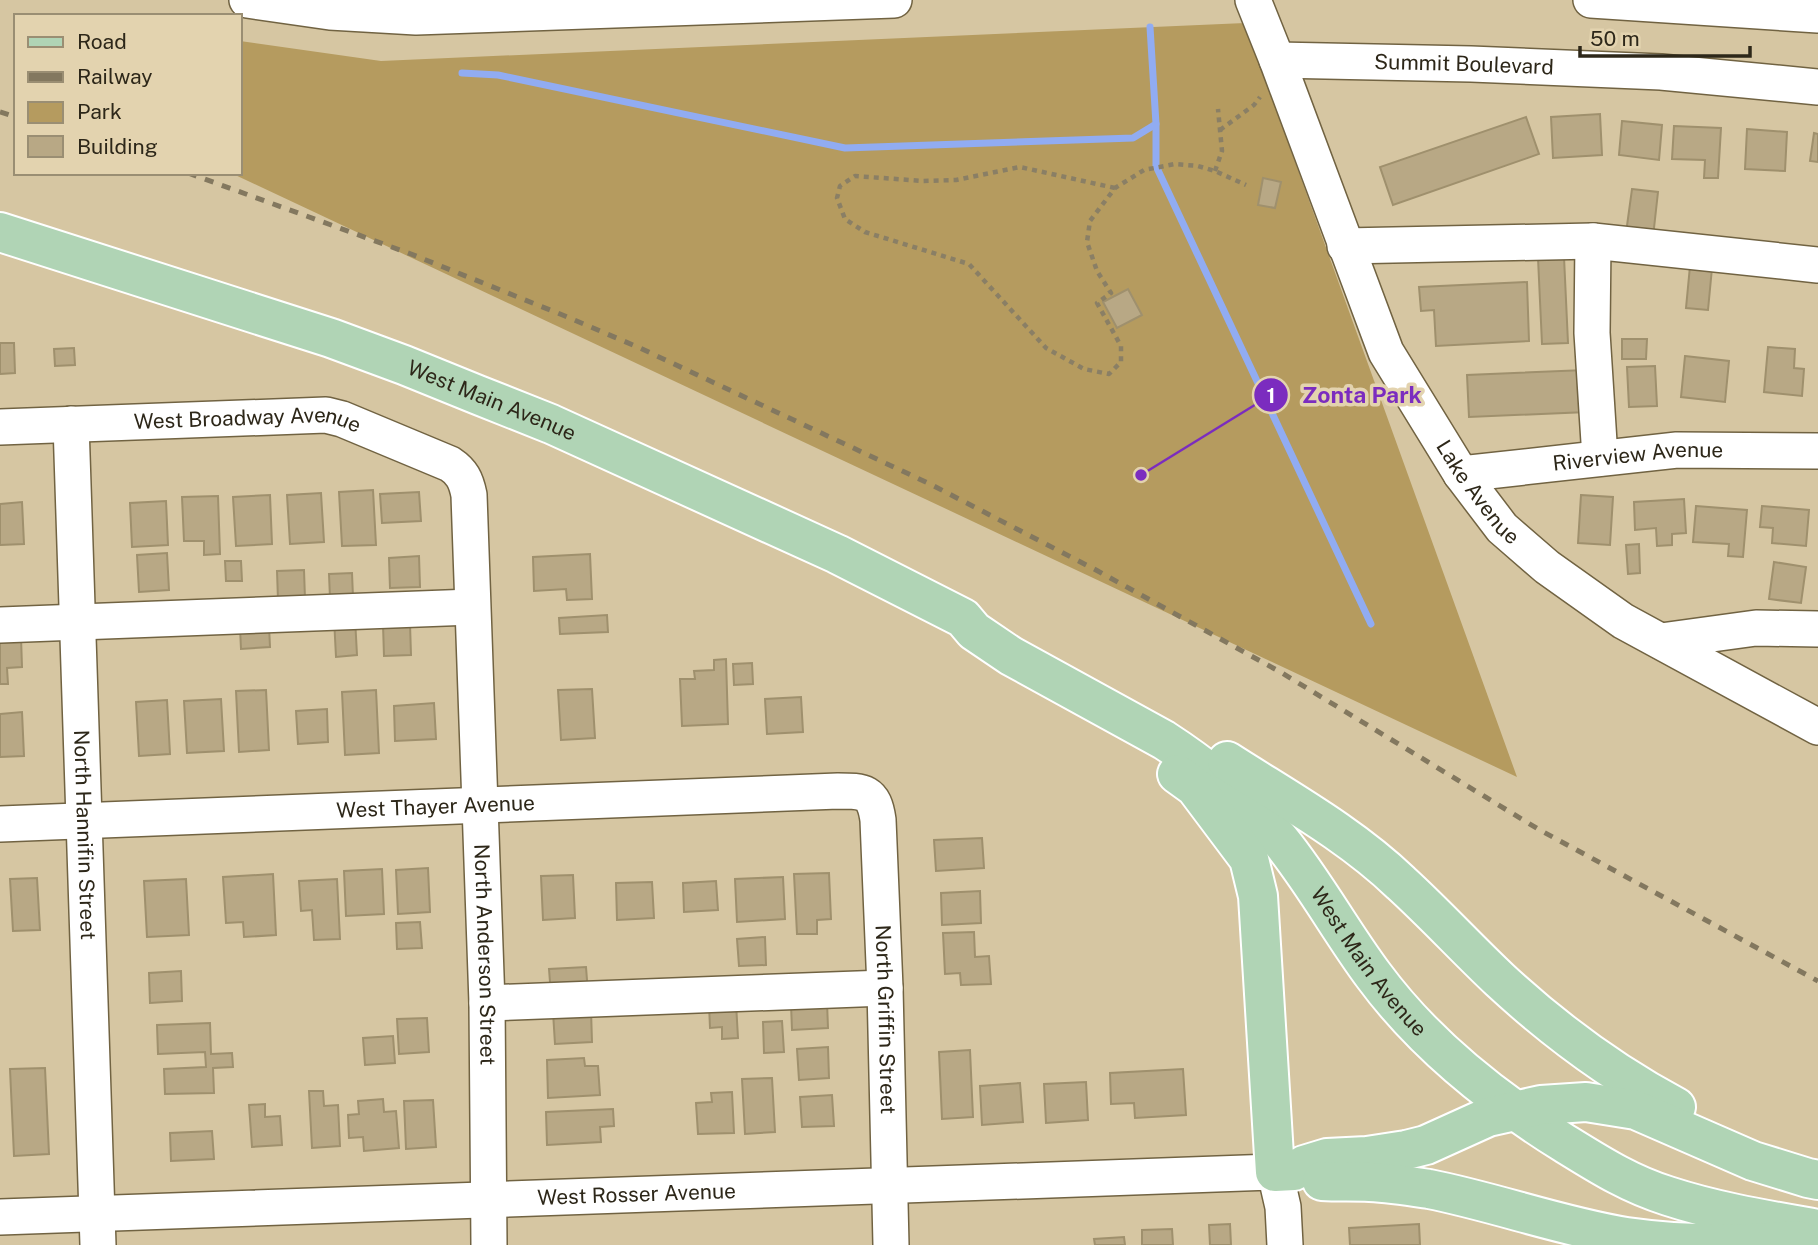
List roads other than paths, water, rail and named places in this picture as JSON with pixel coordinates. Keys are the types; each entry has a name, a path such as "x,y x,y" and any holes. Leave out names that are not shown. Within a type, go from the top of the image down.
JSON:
{"main road":[{"name":"West Main Avenue","path":"0,232 331,338 551,424 837,554 963,618 990,643 1173,746 1247,805 1293,858 1355,949 1398,1005 1444,1054 1514,1111 1615,1175 1665,1195 1718,1210 1818,1228"},
{"name":"West Main Avenue","path":"963,618 1000,624 1067,657 1356,845 1401,882 1501,981 1565,1035 1618,1073 1665,1102 1725,1131 1818,1163"},
{"path":"1042,674 1083,708 1195,787 1249,859 1258,896 1284,1172"},
{"path":"1284,1172 1327,1158 1406,1150 1488,1117 1541,1105 1586,1102 1622,1107 1650,1115 1753,1161 1818,1180"},
{"path":"1284,1172 1316,1180 1372,1182 1428,1189 1629,1238 1727,1244 1818,1238"}],"street":[{"path":"247,0 330,12 416,8 894,0"},
{"name":"Lake Avenue","path":"1253,0 1271,76 1345,246 1385,352 1461,474 1502,528 1547,567 1623,621 1818,727"},
{"path":"1591,0 1818,15"},
{"name":"Summit Boulevard","path":"1271,76 1471,64 1661,72 1818,87"},
{"path":"1593,241 1592,333 1600,458"},
{"path":"1345,246 1593,241 1818,265"},
{"name":"West Broadway Avenue","path":"0,427 326,415 342,419 450,464 460,471 466,481 469,495"},
{"name":"North Hannifin Street","path":"71,424 98,1230"},
{"name":"Riverview Avenue","path":"1461,474 1677,450 1818,451"},
{"name":"North Anderson Street","path":"469,495 487,1003 489,1245"},
{"path":"0,625 472,607"},
{"path":"1661,641 1756,628 1818,629"},
{"name":"West Thayer Avenue","path":"0,824 849,791 870,796"},
{"name":"North Griffin Street","path":"870,796 878,820 886,988 891,1245"},
{"path":"487,1003 886,988"},
{"path":"1284,1172 1285,1245"},
{"name":"West Rosser Avenue","path":"0,1217 98,1230 489,1201 1284,1172"}],"waterway":[{"path":"462,73 498,75 845,148 1133,138 1156,124 1150,27"},
{"path":"1156,124 1156,166 1371,624"}],"railway":[{"path":"0,112 14,116"},
{"path":"194,175 411,254 565,316 640,348 930,484 1096,570 1282,673 1538,829 1818,981"}],"place":[{"name":"Zonta Park","path":"1141,475"}]}
